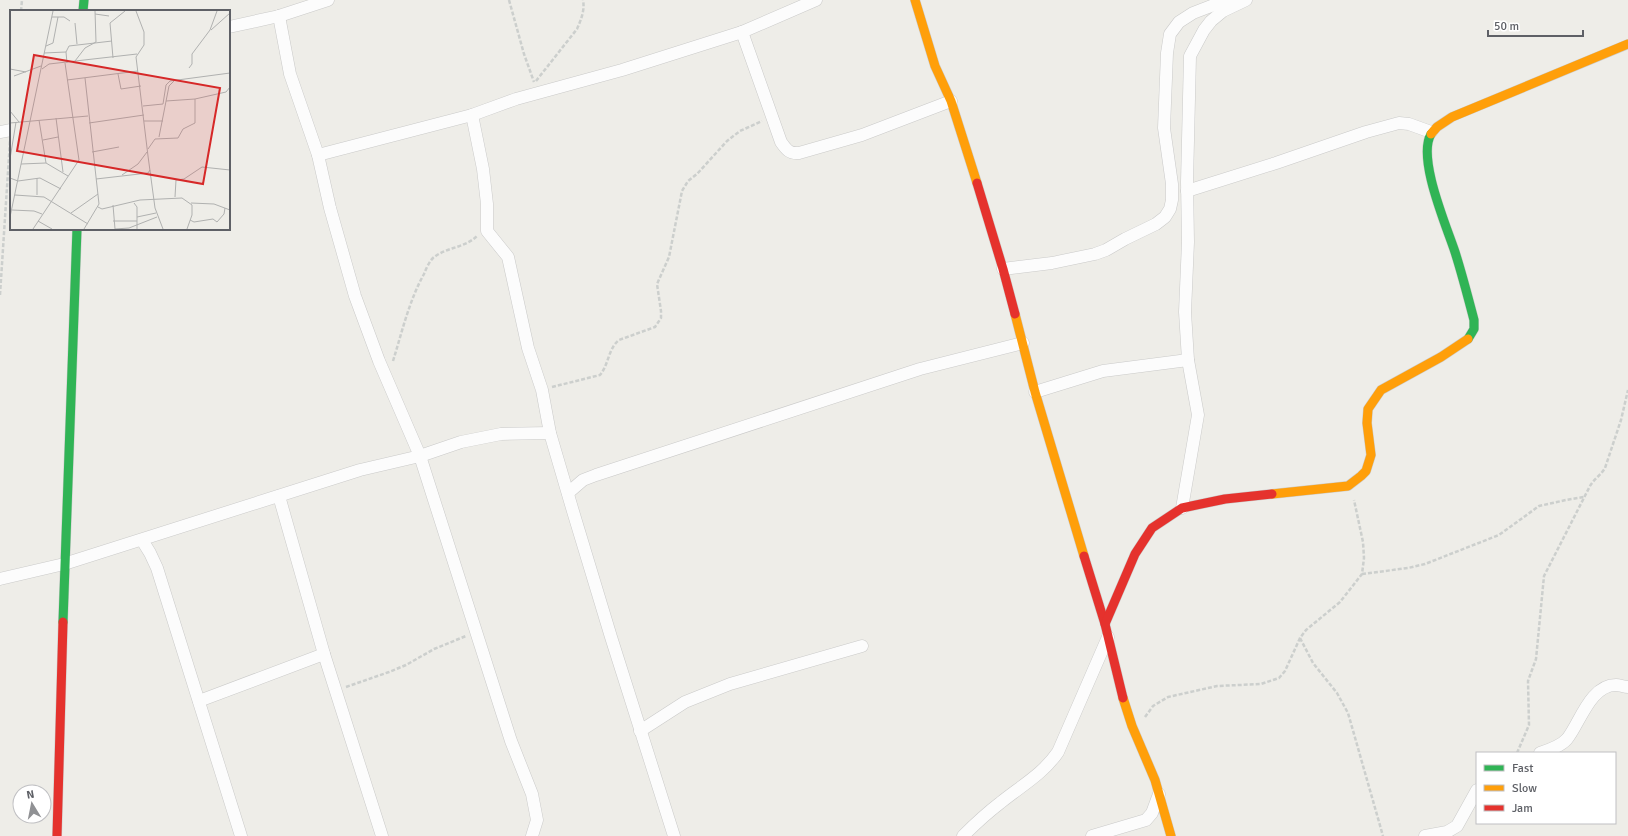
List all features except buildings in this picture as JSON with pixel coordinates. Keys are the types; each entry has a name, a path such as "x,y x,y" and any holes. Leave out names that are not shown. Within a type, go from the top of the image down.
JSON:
{"street":[{"path":"83,10 84,0"},
{"path":"230,27 279,16 293,5 328,0"},
{"path":"318,155 472,116 516,99 622,70 742,32 816,0"},
{"path":"915,0 935,66 950,101 1003,269 1035,392 1105,624 1119,685 1159,794 1171,836"},
{"path":"1003,269 1052,263 1095,254 1106,250 1125,238 1156,224 1165,217 1170,209 1172,200 1172,184 1164,128 1167,53 1170,34 1179,22 1193,12 1226,0"},
{"path":"1182,508 1198,415 1188,360 1185,312 1188,242 1187,191 1190,56 1204,30 1211,21 1223,12 1246,0"},
{"path":"279,16 290,74 318,155 330,208 355,296 387,379 420,456 511,741 532,794 537,820 532,836"},
{"path":"742,32 780,142 792,153 799,153 873,131 950,101"},
{"path":"1105,624 1135,554 1152,528 1182,508 1225,499 1348,486 1366,471 1371,455 1367,423 1368,409 1371,403 1381,390 1441,357 1468,340 1474,329 1474,320 1460,270 1430,173 1426,151 1427,142 1431,132 1452,117 1628,44"},
{"path":"472,116 484,169 487,231 508,257 528,348 542,390 550,433 611,637 674,836"},
{"path":"1187,191 1276,163 1366,132 1399,123 1409,124 1431,132"},
{"path":"0,132 10,130"},
{"path":"57,836 64,564 77,230"},
{"path":"568,493 583,480 920,369 1023,343"},
{"path":"1035,392 1102,371 1188,360"},
{"path":"0,579 64,564 360,470 420,456 461,442 500,434 550,433"},
{"path":"561,469 583,480"},
{"path":"279,496 324,654 382,836"},
{"path":"142,540 157,568 241,836"},
{"path":"963,836 1000,802 1036,776 1049,764 1058,752 1108,637"},
{"path":"640,731 685,702 730,684 862,646"},
{"path":"199,701 324,654"},
{"path":"1543,752 1567,740 1582,713 1596,693 1609,686 1616,685 1628,687"},
{"path":"1425,836 1447,832 1457,826 1476,792"},
{"path":"1092,836 1146,820 1152,813 1159,794"}],"path":[{"path":"21,10 22,0"},
{"path":"509,0 524,54 534,83 577,29 581,21 584,8 583,0"},
{"path":"542,390 600,374 604,370 615,343 657,325 661,318 657,284 669,257 682,191 688,181 697,174 727,141 740,131 772,117"},
{"path":"0,295 10,168"},
{"path":"387,379 415,289 429,263 433,258 442,253 469,243 476,236 487,215"},
{"path":"1517,752 1529,725 1528,681 1536,659 1544,576 1590,486 1594,480 1603,473 1628,390"},
{"path":"1137,737 1142,720 1153,706 1168,697 1217,686 1261,684 1279,678 1285,671 1300,638 1306,630 1340,602 1362,574 1364,565 1363,547 1354,507 1352,483"},
{"path":"1362,574 1408,568 1425,564 1499,535 1539,506 1584,498"},
{"path":"336,691 406,665 434,649 476,633"},
{"path":"1300,638 1313,663 1337,693 1348,713 1383,836"}],"traffic: fast":[{"path":"83,10 84,0"},
{"path":"1431,134 1428,145 1430,175 1434,192 1458,260 1474,320 1474,329 1468,339"},
{"path":"63,622 77,230"}],"traffic: slow":[{"path":"915,0 935,66 951,101 977,183"},
{"path":"1431,134 1437,127 1452,117 1628,44"},
{"path":"1015,314 1035,392 1084,556"},
{"path":"1272,494 1348,486 1361,476 1366,471 1371,455 1367,423 1368,409 1381,390 1441,357 1468,339"},
{"path":"1123,698 1132,726 1155,780 1171,836"}],"traffic: jam":[{"path":"977,183 1015,314"},
{"path":"1105,624 1135,554 1152,528 1182,508 1225,499 1272,494"},
{"path":"1084,556 1105,624 1123,698"},
{"path":"57,836 63,622"}]}
